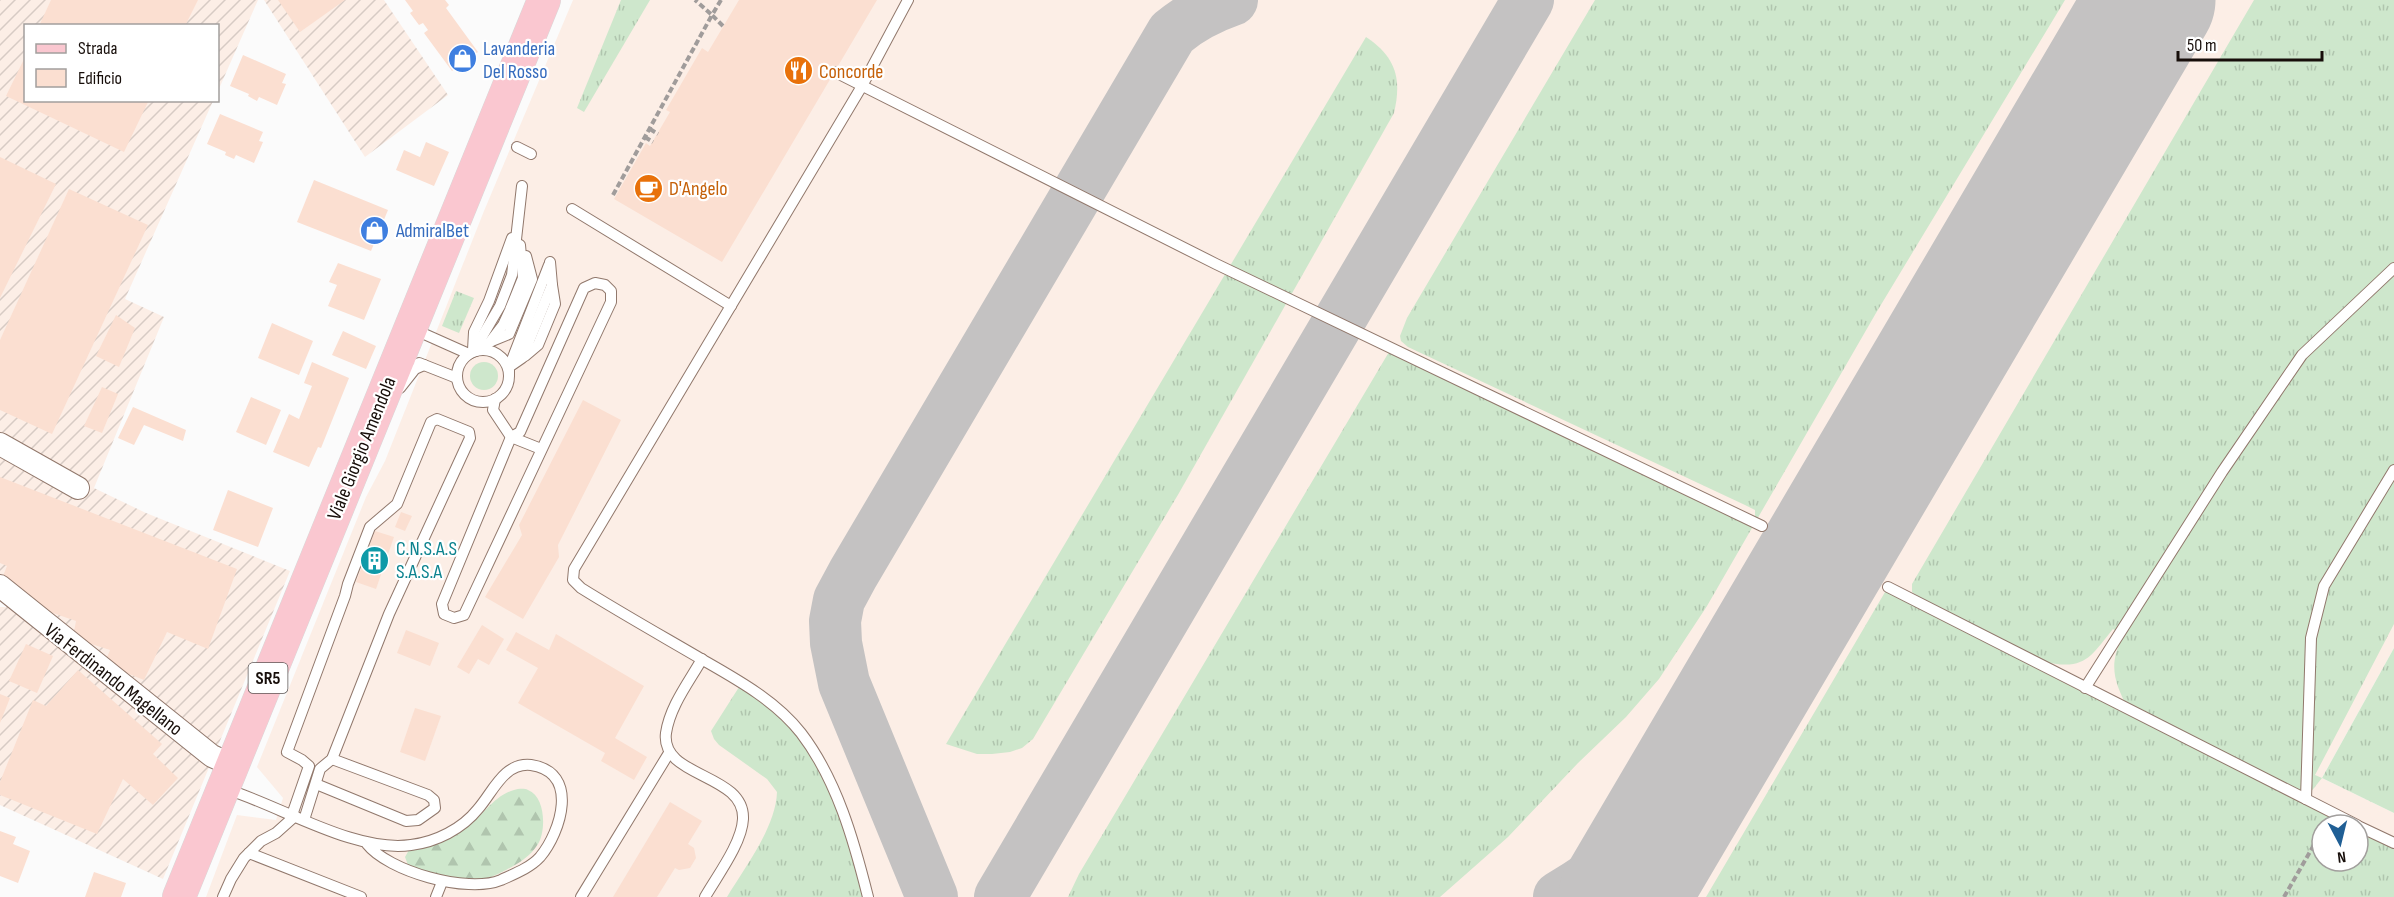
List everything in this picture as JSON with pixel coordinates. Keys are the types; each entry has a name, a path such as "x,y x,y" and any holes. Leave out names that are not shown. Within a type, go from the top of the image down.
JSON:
{"main road":[{"name":"Viale Giorgio Amendola","path":"179,897 227,777 365,455 417,341 464,196 544,0"}],"street":[{"path":"0,444 78,488"},
{"name":"Via Ferdinando Magellano","path":"0,586 212,756 227,777"}],"lane":[{"path":"868,897 859,861 836,795 826,773 802,734 790,720 750,687 581,588 573,580 574,569 862,86 908,0"},
{"path":"835,72 1216,264 1762,526"},
{"path":"517,147 531,154"},
{"path":"457,378 461,363 471,353 490,342 503,325 523,278 518,221 522,186"},
{"path":"458,239 464,196"},
{"path":"572,209 731,306"},
{"path":"471,353 474,332 489,301 518,221"},
{"path":"417,341 457,378 462,391 474,400 481,402 495,399 506,389 509,370 550,262 552,285 522,358 509,370"},
{"path":"2085,688 2222,472 2302,355 2394,268"},
{"path":"595,283 605,285 611,291 611,302 464,615 454,618 444,614 442,604 510,437 520,432 584,288 595,283"},
{"path":"417,341 471,353 481,350 496,354 509,370"},
{"path":"395,399 399,389 415,369 417,341"},
{"path":"495,399 493,410 510,437 541,449"},
{"path":"222,897 249,853 297,817 315,784 320,769 332,759 389,614 470,438 469,432 437,419 431,422 397,504 370,527 287,752 309,766 297,817"},
{"path":"2306,799 2311,638 2324,586 2394,470"},
{"path":"1888,587 2333,813"},
{"path":"702,659 677,701 670,719 666,735 669,753 679,763 726,788 740,806 743,818 737,841 705,897"},
{"path":"581,897 669,753"},
{"path":"315,784 406,821 418,819 435,808 434,800 428,795 332,759"},
{"path":"227,777 297,817 367,844 409,846 431,841 452,831 468,819 510,770 523,765 532,765 550,774 560,788 563,805 559,824 539,858 521,871 497,882 476,885 442,882 375,854 367,844"},
{"path":"2370,831 2394,843"},
{"path":"249,853 361,897"},
{"path":"436,897 442,882"}],"path":[{"path":"695,0 723,26"},
{"path":"613,195 721,0"},
{"path":"650,129 658,134"},
{"path":"645,137 653,142"},
{"path":"2284,897 2310,852"}],"shaded area":[{"path":"0,0 258,0 219,89 219,24 24,24 24,102 213,102 125,299 164,317 94,488 146,513 290,571 163,879 0,805 0,607 14,607 0,594"},
{"path":"264,0 384,0 448,95 365,157"},
{"path":"573,0 2394,0 2394,648 2322,778 2394,813 2394,897 206,897 237,815 276,820 283,798 257,767 366,497 385,461 484,211"}],"green space":[{"path":"621,0 650,0 584,112 577,108"},
{"path":"1595,0 2065,0 1876,313 1707,606 1659,679 1626,717 1578,763 1508,837 1440,897 1068,897 1079,874 1389,352 1747,523 1755,516 1755,510 1745,505 1408,347 1401,341 1400,336 1407,318"},
{"path":"2254,0 2394,0 2394,624 2315,775 2322,778 2306,798 2334,813 2310,813 2310,873 2370,873 2370,832 2394,843 2394,897 1706,897 1888,587 2128,709 2116,681 2114,664 2123,636 2113,629 2092,654 2079,663 2046,662 1919,598 1912,592 1912,584"},
{"path":"1366,37 1384,53 1394,70 1397,90 1394,113 1179,493 1033,739 1022,748 992,754 977,754 946,744"},
{"path":"456,291 474,298 459,333 442,326"},
{"path":"484,362 494,366 498,376 494,386 484,390 474,386 470,376 474,366"},
{"path":"2394,648 2394,813 2322,778"},
{"path":"741,684 791,723 827,781 867,897 727,897 765,833 771,819 777,792 767,779 719,745 711,731"},
{"path":"525,789 534,794 543,815 541,838 535,849 524,859 495,875 475,880 441,876 408,865 405,857 409,850 466,826 494,801 514,790"}],"building":[{"path":"51,0 198,0 186,24 40,24"},
{"path":"278,0 345,0 300,32"},
{"path":"405,0 445,0 449,5 446,8 478,52 452,71 424,33 428,30 423,23 419,25 410,13 413,11"},
{"path":"739,0 877,0 722,262 614,199 646,143 650,146 670,112 666,110 702,48 708,52"},
{"path":"243,55 286,74 282,83 286,84 277,105 259,97 257,101 248,96 249,94 230,86"},
{"path":"24,59 24,102 148,102 124,152 6,96"},
{"path":"220,114 263,132 259,141 263,142 254,163 236,155 234,159 225,155 226,152 207,144"},
{"path":"426,142 449,152 434,186 396,170 404,150 420,157"},
{"path":"0,157 56,184 0,298"},
{"path":"314,180 388,210 371,251 297,222"},
{"path":"69,189 148,225 52,434 0,410 0,340"},
{"path":"338,263 381,279 364,320 328,306 337,285 329,282"},
{"path":"116,315 135,328 119,367 96,356"},
{"path":"272,323 313,341 299,375 258,358"},
{"path":"343,331 376,346 366,369 332,355"},
{"path":"312,362 349,378 321,448 318,447 309,467 273,452 289,414 299,419 312,386 304,383"},
{"path":"102,387 118,394 102,433 84,426"},
{"path":"251,397 281,410 266,445 236,432"},
{"path":"583,400 621,420 558,545 559,557 523,619 485,597 522,535 519,525"},
{"path":"133,407 186,430 183,441 144,425 134,445 118,438"},
{"path":"0,477 237,569 208,649 167,632 144,680 114,668 106,660 110,650 85,642 74,632 76,621 50,612 3,576 7,566 0,563"},
{"path":"228,490 273,508 258,547 213,530"},
{"path":"401,512 412,516 405,531 395,527"},
{"name":"C.N.S.A.S S.A.S.A","path":"375,531 394,537 376,589 356,582"},
{"path":"482,625 504,639 489,665 478,659 469,674 457,667"},
{"path":"406,630 439,643 430,666 397,653"},
{"path":"516,632 549,650 556,634 644,686 615,738 647,757 634,780 601,761 605,753 518,703 538,668 506,650"},
{"path":"26,644 53,656 37,693 9,681"},
{"path":"78,670 162,744 153,754 178,778 153,805 123,779 97,834 0,795 0,782 33,700 46,706"},
{"path":"0,694 10,698 0,723"},
{"path":"415,708 441,716 425,761 400,752"},
{"path":"670,802 702,821 688,844 694,848 696,858 690,868 679,870 675,868 657,897 613,897"},
{"path":"0,831 16,837 13,844 30,851 18,883 0,876"},
{"path":"94,872 126,883 121,897 85,897"}],"taxiway":[{"path":"932,897 844,683 836,643 835,621 839,600 1172,33 1200,14 1232,0"},
{"path":"1000,897 1528,0"},
{"path":"1559,897 1603,868 1647,833 1674,805 1693,778"}],"runway":[{"path":"1623,897 2151,0"}],"place":[{"name":"Lavanderia Del Rosso","path":"462,59"},
{"name":"Concorde","path":"798,71"},
{"name":"D'Angelo","path":"648,188"},
{"name":"AdmiralBet","path":"375,230"},
{"name":"C.N.S.A.S S.A.S.A","path":"375,560"}]}
